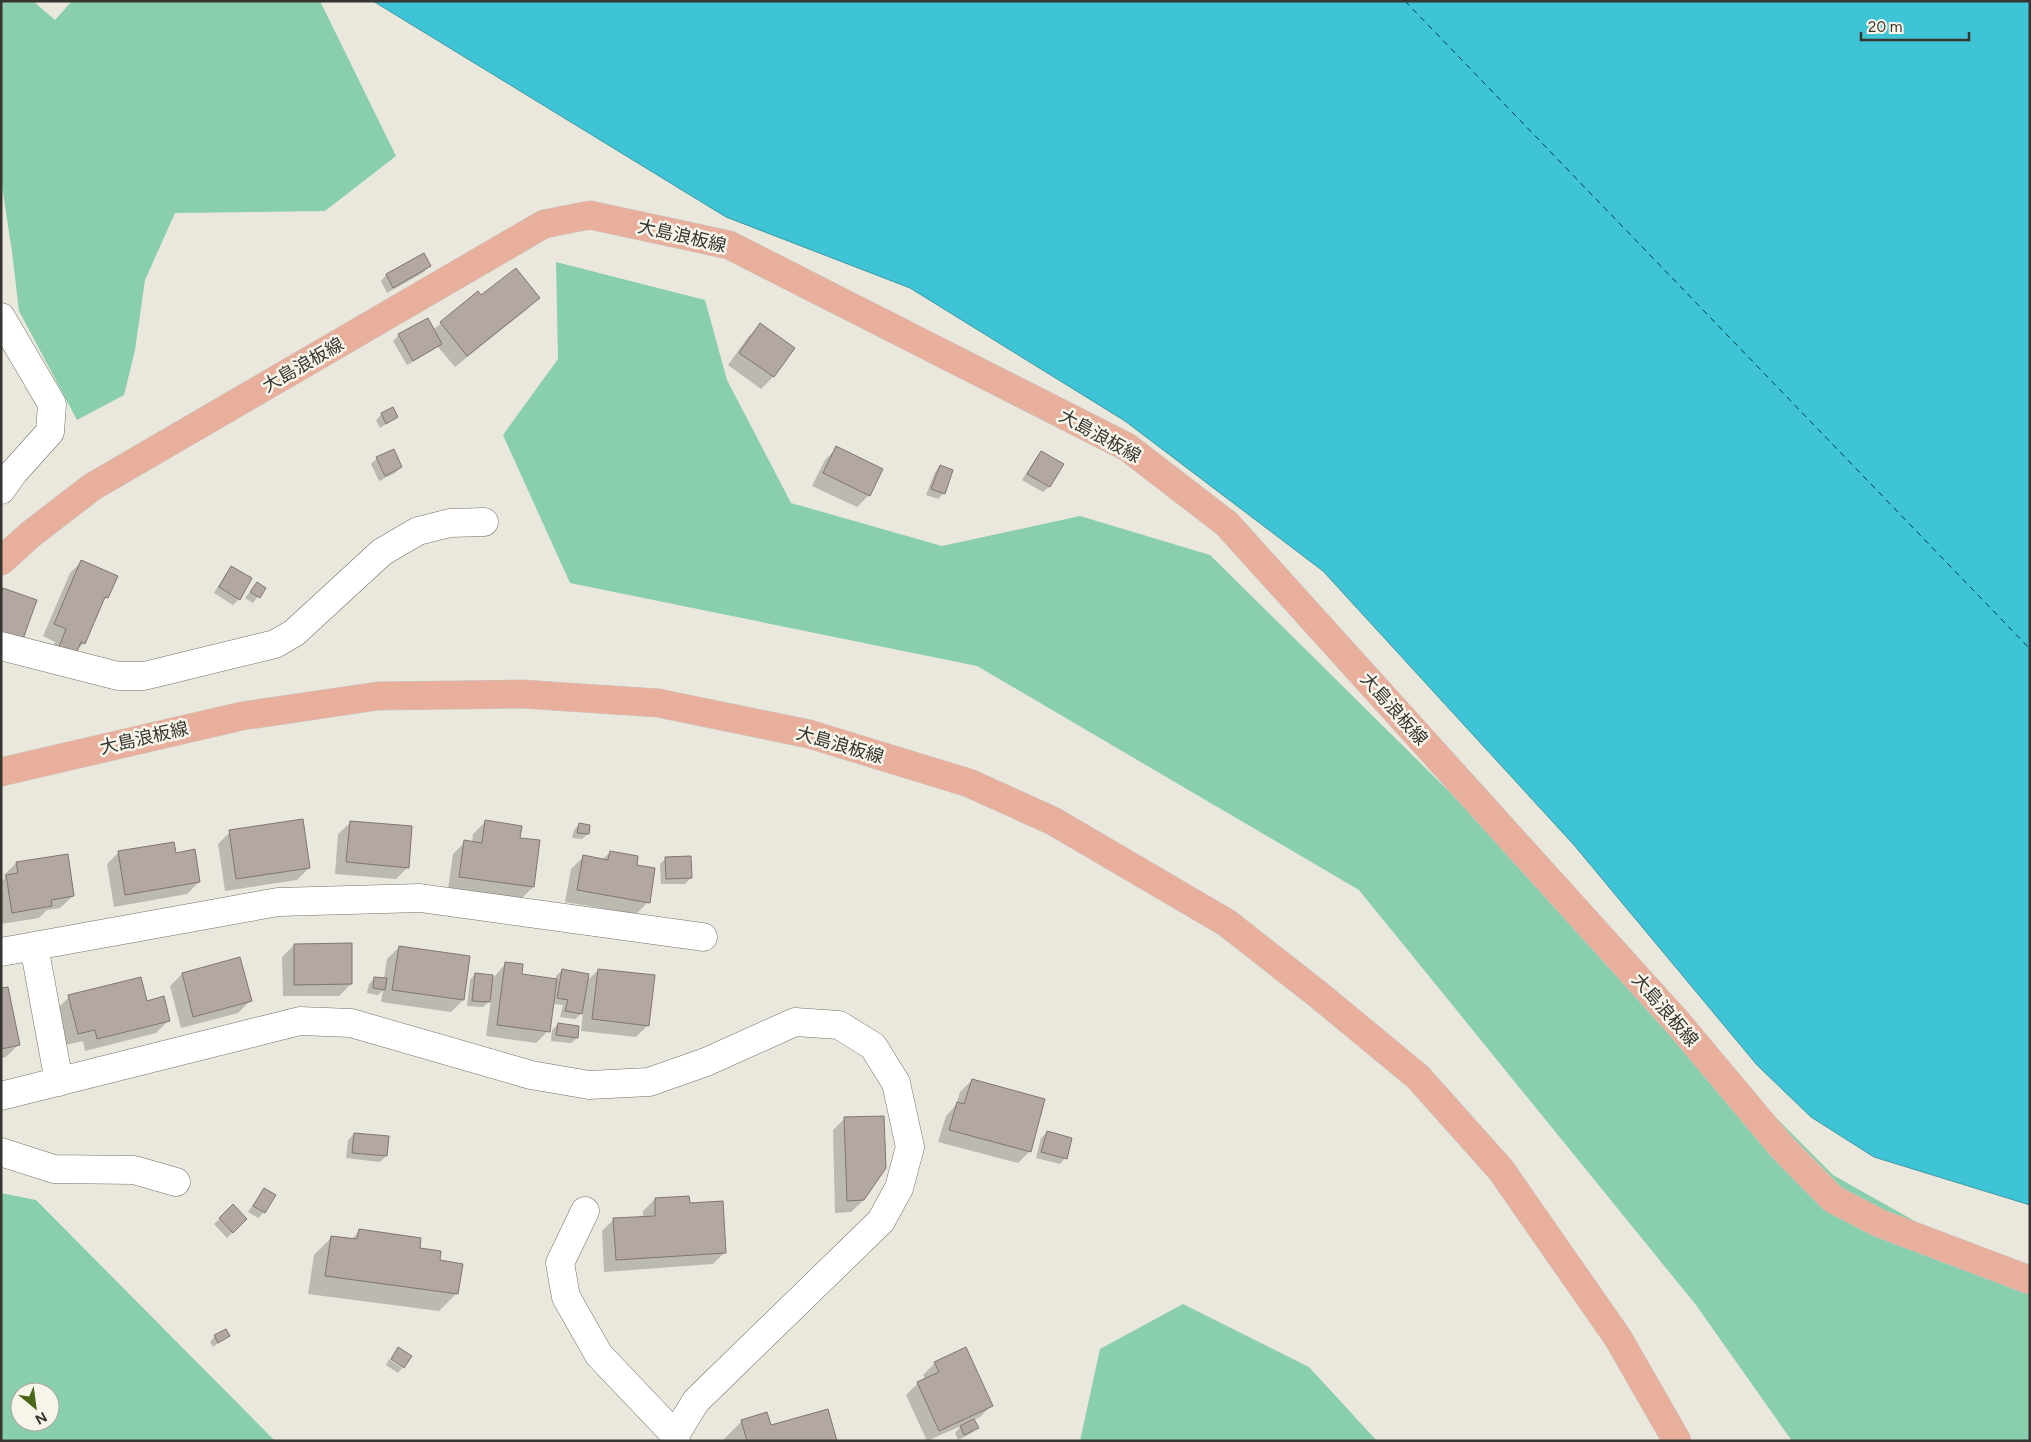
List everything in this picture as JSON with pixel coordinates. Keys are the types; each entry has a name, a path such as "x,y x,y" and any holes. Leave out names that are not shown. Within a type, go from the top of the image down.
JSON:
{"main road":[{"name":"大島浪板線","path":"1,561 31,534 92,487 544,224 590,215 729,245 1127,447 1227,524 1678,1023 1781,1146 1833,1200 1879,1223 2030,1280"},
{"name":"大島浪板線","path":"1,772 242,716 378,696 522,694 658,703 809,734 969,783 1053,821 1227,923 1320,996 1418,1077 1501,1170 1618,1338 1677,1441"}],"street":[{"path":"1,317 52,404 50,432 14,472 1,490"},
{"path":"1,646 118,676 144,676 274,644 294,633 382,552 411,535 418,531 450,523 484,522"},
{"path":"2,950 34,946 278,902 420,898 703,937"},
{"path":"34,946 59,1082"},
{"path":"1,1096 300,1021 351,1023 530,1075 589,1085 649,1082 706,1062 795,1022 839,1025 873,1046 896,1083 910,1146 899,1188 880,1221 696,1401 675,1438 599,1355 566,1297 560,1263 585,1212"},
{"path":"1,1152 54,1169 134,1170 176,1182"}],"green space":[{"path":"1,1 33,1 55,20 72,1 320,1 396,156 325,211 175,213 145,280 135,350 124,395 77,420 19,311 1,179"},
{"path":"556,262 705,300 727,380 791,503 942,546 1080,516 1210,555 1563,904 1833,1175 2030,1286 2030,1441 1792,1441 1696,1305 1359,890 977,666 570,583 503,435 558,359"},
{"path":"1,1193 36,1200 275,1441 1,1441"},
{"path":"1183,1304 1309,1367 1377,1441 1080,1441 1100,1349"}],"water":[{"path":"373,1 2030,1 2030,1205 1874,1157 1811,1117 1757,1065 1574,845 1323,571 1125,421 910,288 726,217"}],"building":[{"path":"424,253 431,266 393,288 386,274"},
{"path":"516,268 540,298 467,356 440,322 478,291 481,295"},
{"path":"428,318 442,344 413,361 398,334"},
{"path":"760,323 795,348 774,377 739,353"},
{"path":"393,407 398,417 386,424 381,413"},
{"path":"836,446 883,469 870,496 823,473"},
{"path":"394,449 402,467 385,476 376,457"},
{"path":"1041,451 1064,464 1050,487 1027,474"},
{"path":"940,465 953,470 945,494 931,489"},
{"path":"81,560 118,576 108,598 105,597 85,644 81,642 76,654 59,647 66,629 54,624"},
{"path":"231,566 252,578 240,600 219,587"},
{"path":"257,582 266,588 260,598 250,592"},
{"path":"3,588 37,600 23,639 1,632 1,594"},
{"path":"303,819 310,868 236,879 229,830"},
{"path":"485,820 522,826 520,838 540,840 534,887 459,877 464,840 482,843"},
{"path":"350,821 412,826 409,868 346,862"},
{"path":"579,823 590,825 589,834 577,833"},
{"path":"174,842 176,853 195,849 200,882 125,895 118,851"},
{"path":"610,851 638,856 637,865 655,868 650,903 577,890 583,855 608,860"},
{"path":"68,854 74,896 51,900 52,906 12,913 6,875 18,873 16,862"},
{"path":"691,856 692,878 666,879 665,857"},
{"path":"352,943 352,984 294,985 294,944"},
{"path":"399,946 470,956 464,1000 392,990"},
{"path":"240,957 252,1001 193,1017 182,973"},
{"path":"505,962 523,964 522,974 557,979 550,1032 497,1025"},
{"path":"562,969 589,974 582,1014 565,1011 568,1000 557,998"},
{"path":"598,969 655,975 649,1026 592,1019"},
{"path":"475,973 493,975 490,1002 472,1001"},
{"path":"141,977 147,1001 164,996 170,1021 97,1039 95,1030 78,1034 68,995"},
{"path":"374,977 387,978 385,990 373,988"},
{"path":"8,987 20,1045 1,1049 1,988"},
{"path":"558,1023 579,1026 578,1038 556,1035"},
{"path":"972,1079 1045,1099 1031,1152 949,1130 957,1102 964,1104"},
{"path":"884,1116 886,1168 864,1200 847,1201 844,1117"},
{"path":"1047,1131 1072,1138 1067,1159 1041,1152"},
{"path":"354,1133 389,1136 387,1156 352,1153"},
{"path":"264,1188 276,1195 265,1213 253,1206"},
{"path":"689,1196 690,1203 723,1201 726,1253 616,1260 613,1218 655,1216 655,1198"},
{"path":"233,1204 247,1219 233,1233 219,1218"},
{"path":"359,1229 421,1238 420,1248 441,1251 440,1260 463,1264 458,1294 325,1276 331,1236 357,1239"},
{"path":"226,1329 230,1336 218,1343 214,1335"},
{"path":"398,1347 412,1356 404,1368 391,1359"},
{"path":"966,1347 993,1406 939,1431 917,1382 939,1372 934,1362"},
{"path":"828,1409 837,1441 747,1441 741,1420 767,1412 771,1425"},
{"path":"974,1419 979,1428 964,1435 960,1426"}],"ferry route":[{"path":"1405,1 2030,649"}]}
